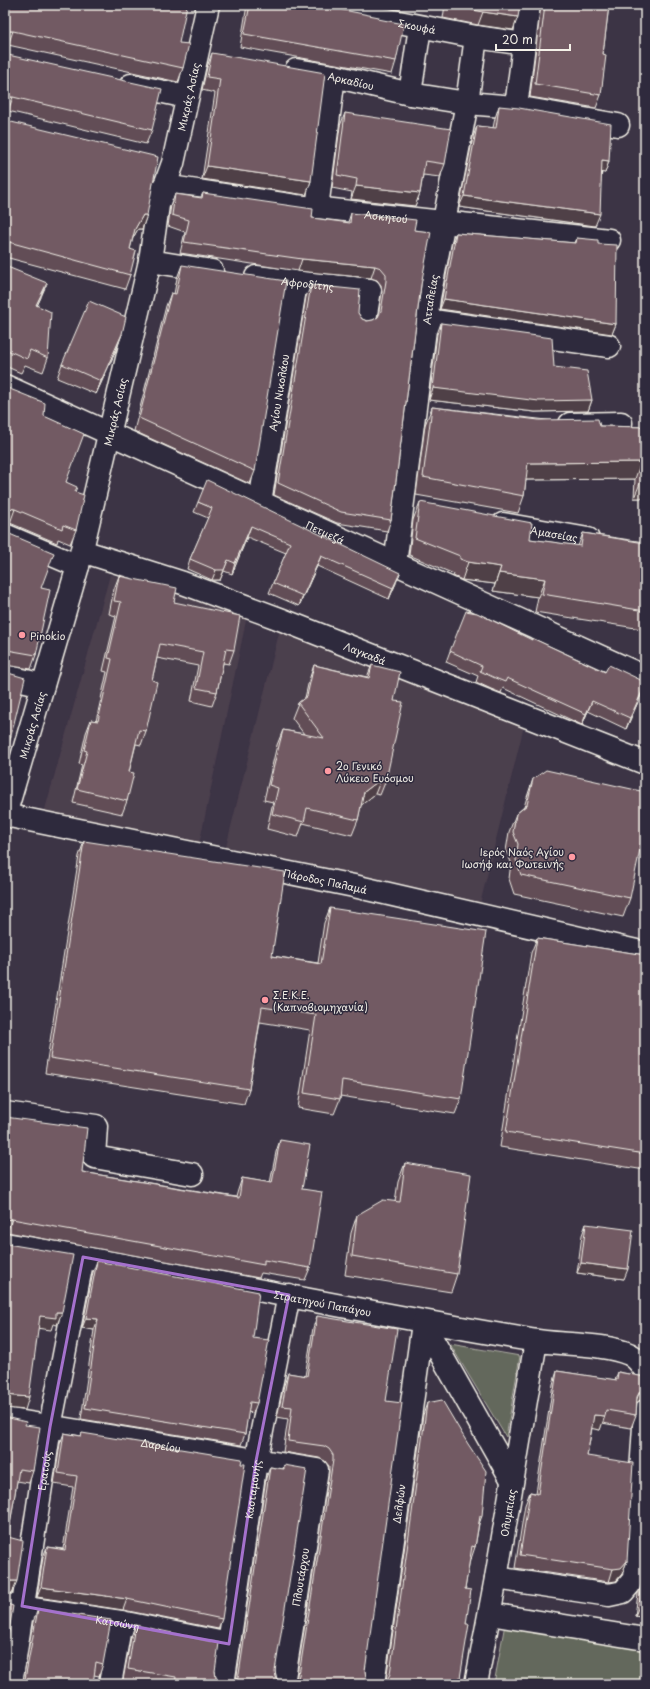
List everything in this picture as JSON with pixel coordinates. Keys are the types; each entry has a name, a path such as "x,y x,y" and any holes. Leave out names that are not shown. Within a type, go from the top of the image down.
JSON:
{"street":[{"name":"Μικράς Ασίας","path":"5,815 80,558 150,261 158,205 173,163 186,97 208,5"},
{"name":"Σκουφά","path":"311,5 476,38 524,44"},
{"path":"516,107 529,5"},
{"path":"410,94 420,27"},
{"name":"Ατταλείας","path":"395,564 402,505 423,412 426,320 443,222 467,103 476,38"},
{"path":"196,52 219,56"},
{"name":"Αρκαδίου","path":"273,66 334,76 410,94 467,103"},
{"path":"317,208 334,76"},
{"path":"111,80 186,97"},
{"path":"467,103 516,107 618,125"},
{"path":"150,158 173,163"},
{"name":"Ασκητού","path":"164,186 317,208 609,240"},
{"name":"Αφροδίτης","path":"150,261 296,283 370,290 365,320"},
{"name":"Αγίου Νικολάου","path":"260,502 296,283"},
{"path":"426,320 609,346"},
{"name":"Πετμεζά","path":"5,386 645,677"},
{"path":"550,424 622,423"},
{"path":"402,505 426,510"},
{"name":"Αμασείας","path":"480,520 588,539"},
{"name":"Λαγκαδά","path":"5,534 80,558 183,583 280,619 645,763"},
{"path":"5,676 43,685"},
{"name":"Πάροδος Παλαμά","path":"5,815 354,886 645,953"},
{"path":"5,1113 96,1126 94,1157 192,1174"},
{"name":"Στρατηγού Παπάγου","path":"5,1244 289,1295 423,1323 536,1341 618,1350 631,1355 642,1366"},
{"name":"Ερατούς","path":"11,1684 13,1605 83,1257"},
{"name":"Κασταμονής","path":"222,1684 256,1461 289,1295"},
{"path":"423,1323 512,1480"},
{"name":"Δελφών","path":"373,1684 423,1323"},
{"name":"Ολυμπίας","path":"476,1684 490,1614 536,1341"},
{"path":"496,1578 609,1595 623,1592 634,1579 645,1411"},
{"name":"Δαρείου","path":"5,1418 50,1427 316,1470"},
{"name":"Πλουτάρχου","path":"283,1684 316,1470"},
{"name":"Κατσώνη","path":"13,1605 121,1622 229,1644"},
{"path":"490,1614 645,1639"},
{"path":"110,1684 121,1622"}],"highlighted area":[{"path":"83,1257 289,1295 256,1461 229,1644 22,1606 50,1427"}],"shaded area":[{"path":"110,575 167,587 247,616 199,845 44,813"},
{"path":"280,629 524,726 480,904 226,847"},
{"path":"450,1344 520,1356 506,1437"},
{"path":"505,1624 645,1648 645,1684 494,1684"}],"building":[{"path":"5,5 187,5 179,43 189,44 183,68 13,31 5,32"},
{"path":"250,5 318,5 379,17 378,19 404,24 396,61 244,34"},
{"path":"449,5 520,5 518,17"},
{"path":"545,5 609,5 603,54 606,55 601,95 535,84"},
{"path":"212,53 325,73 311,181 207,166 220,79 207,77"},
{"path":"5,54 162,89 152,130 13,97 5,98"},
{"path":"499,106 611,124 609,161 602,160 600,214 464,196 477,126 496,128"},
{"path":"345,113 451,129 445,164 425,161 420,193 356,186 357,179 337,175"},
{"path":"5,120 158,157 147,215 143,215 135,229 130,249 136,251 130,275 5,241"},
{"path":"203,193 313,209 312,218 350,223 351,213 416,220 414,230 431,232 421,285 391,520 341,512 278,483 311,285 360,290 358,313 362,319 367,321 378,317 381,311 386,274 381,268 375,266 302,259 184,242 189,220 172,215 175,194 202,198"},
{"path":"456,233 576,243 577,238 598,240 598,244 617,245 616,324 444,299"},
{"path":"182,265 286,281 255,471 139,418 171,293 176,294"},
{"path":"5,266 47,283 36,305 51,312 48,358 30,350 27,359 5,349"},
{"path":"89,301 126,317 122,334 101,381 62,364"},
{"path":"441,323 552,338 554,367 587,371 592,400 539,401 433,388"},
{"path":"5,387 45,403 44,416 84,434 66,482 77,487 75,492 84,495 76,530 63,525 62,529 15,509 8,508 5,510"},
{"path":"432,407 539,420 598,419 600,426 645,427 645,481 641,481 641,462 528,463 524,496 423,477"},
{"path":"207,480 400,573 393,588 321,556 303,596 273,583 290,543 251,526 235,563 228,560 224,570 216,570 190,559 212,508 198,502"},
{"path":"420,502 532,523 530,539 581,546 583,533 645,543 645,611 542,594 545,579 499,573 501,567 468,562 460,559 460,556 415,538"},
{"path":"5,532 54,553 41,588 50,590 36,655 7,650 5,651"},
{"path":"119,576 177,588 174,602 240,616 234,650 226,649 217,692 196,688 203,652 160,644 152,680 157,682 146,731 139,730 129,772 134,773 127,801 77,789 87,751 84,750 91,720 98,721 112,659 108,658 121,602 114,601"},
{"path":"466,611 477,613 532,640 532,638 605,672 609,665 645,682 630,718 592,701 586,714 507,678 505,682 480,671 482,666 450,651"},
{"name":"2ο Γενικό Λύκειο Ευόσμου","path":"314,665 369,678 372,665 400,672 394,701 403,702 386,780 381,779 364,792 358,820 307,808 304,822 272,814 278,788 269,785 283,730 324,738 298,703 307,696"},
{"path":"5,672 25,678 8,748 6,747 5,750"},
{"name":"Ιερός Ναός Αγίου Ιωσήφ και Φωτεινής","path":"546,770 645,792 645,825 630,898 521,875 516,860 518,844 513,832 516,814 527,805 533,779"},
{"name":"Σ.Ε.Κ.Ε. (Καπνοβιομηχανία)","path":"84,841 285,872 272,956 321,964 330,908 486,932 461,1099 342,1080 340,1099 304,1093 316,1015 262,1007 249,1089 50,1058"},
{"path":"537,938 645,955 645,1154 506,1132"},
{"path":"5,1117 87,1128 82,1172 239,1198 242,1178 272,1183 280,1140 310,1145 302,1189 322,1192 310,1268 264,1260 264,1265 12,1219 5,1220"},
{"path":"405,1163 471,1174 457,1274 352,1256 357,1215 383,1200 400,1202"},
{"path":"586,1224 633,1230 628,1269 581,1263"},
{"path":"5,1243 73,1255 62,1312 56,1312 56,1318 40,1316 29,1397 5,1395"},
{"path":"97,1261 259,1292 253,1338 269,1340 257,1403 250,1402 245,1434 85,1408 98,1319 86,1318"},
{"path":"317,1316 397,1329 386,1401 402,1403 365,1671 366,1678 373,1684 292,1684 297,1680 299,1675 333,1455 329,1449 324,1446 288,1441 292,1407 282,1406 288,1373 307,1376"},
{"path":"557,1371 617,1380 618,1372 645,1377 645,1387 640,1391 637,1397 636,1415 606,1410 605,1416 594,1415 587,1456 633,1463 627,1561 621,1568 613,1569 520,1555 530,1492 538,1494"},
{"path":"442,1400 486,1471 482,1516 480,1516 475,1547 472,1546 465,1589 471,1590 466,1624 469,1624 459,1684 382,1684 387,1680 390,1674 427,1403"},
{"path":"5,1417 26,1422 25,1425 40,1427 33,1471 19,1469 8,1537 23,1541 17,1581 5,1581"},
{"path":"64,1433 81,1436 82,1433 242,1459 241,1464 245,1464 222,1619 127,1599 41,1587 47,1547 65,1550 77,1476 58,1473"},
{"path":"284,1465 307,1469 275,1671 276,1677 280,1683 283,1684 232,1684 237,1681 239,1674 270,1467 284,1469"},
{"path":"645,1578 645,1607 639,1606 642,1583"},
{"path":"5,1603 13,1606 5,1657"},
{"path":"38,1609 111,1620 103,1664 96,1662 93,1684 15,1684 20,1683 25,1679"},
{"path":"135,1625 219,1643 215,1671 216,1678 223,1684 175,1684 176,1677 128,1669"},
{"path":"5,1678 8,1682 14,1684 5,1684"}],"place":[{"name":"Pinokio","path":"22,635"},
{"name":"2ο Γενικό Λύκειο Ευόσμου","path":"328,771"},
{"name":"Ιερός Ναός Αγίου Ιωσήφ και Φωτεινής","path":"572,857"},
{"name":"Σ.Ε.Κ.Ε. (Καπνοβιομηχανία)","path":"265,1000"}]}
